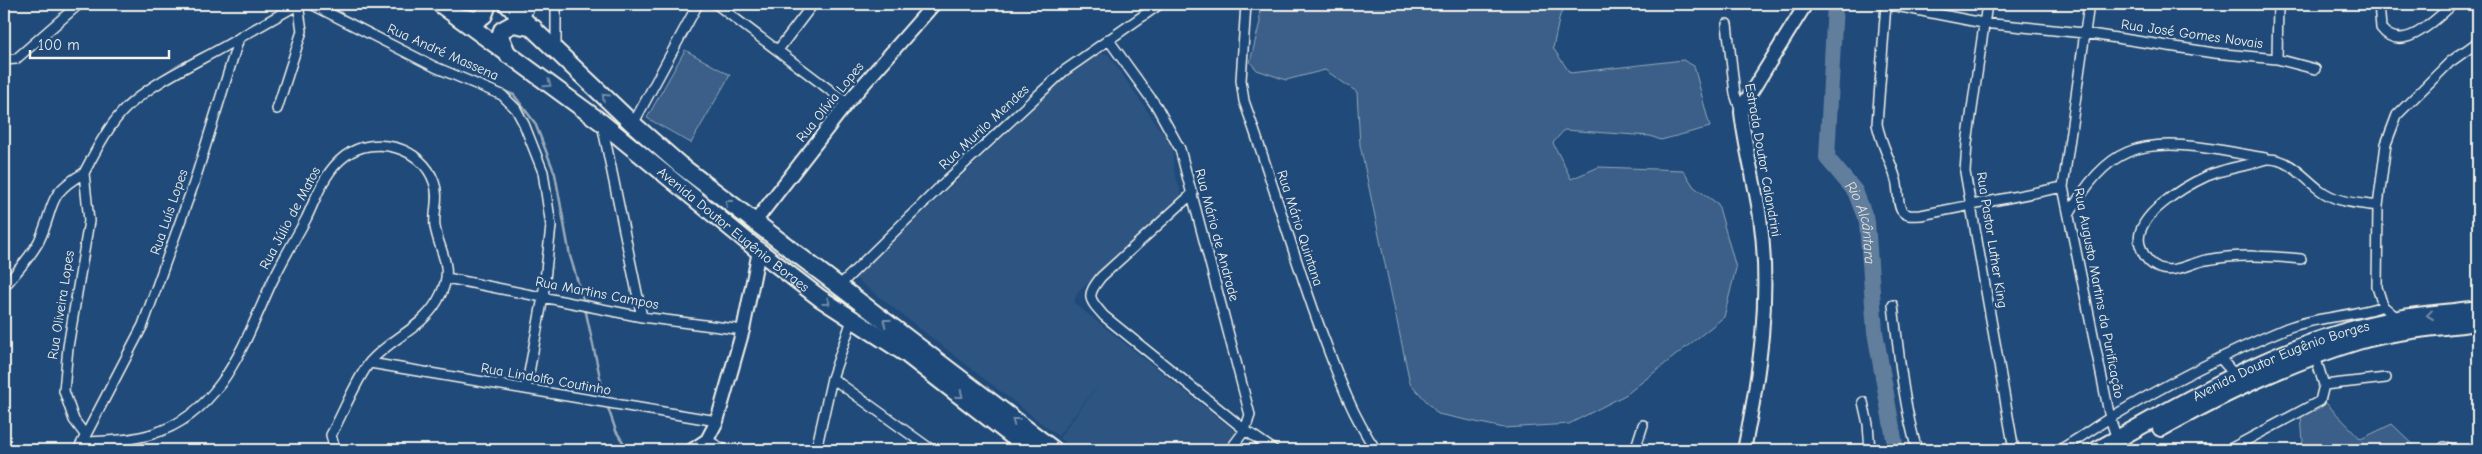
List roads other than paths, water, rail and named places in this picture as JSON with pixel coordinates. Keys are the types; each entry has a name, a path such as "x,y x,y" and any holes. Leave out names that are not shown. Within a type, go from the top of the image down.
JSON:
{"highway":[{"name":"Avenida Doutor Eugênio Borges","path":"440,4 601,122 758,251 852,320 905,353 1030,450"},
{"path":"456,16 477,20 484,15 488,4"},
{"name":"Avenida Doutor Eugênio Borges","path":"507,4 530,17 556,49 633,124 754,223 1054,450"},
{"path":"508,55 500,36 502,30 530,17"},
{"name":"Avenida Doutor Eugênio Borges","path":"2119,445 2234,374 2299,347 2398,319 2478,310"},
{"name":"Avenida Doutor Eugênio Borges","path":"2097,450 2119,445 2247,383 2315,356 2360,341 2417,330 2478,322"}],"street":[{"path":"4,60 16,59 79,4"},
{"path":"4,287 22,266 38,241 59,190 84,173 97,149 127,107 158,84 299,4 302,22 301,37 277,109"},
{"name":"Rua André Massena","path":"311,4 435,67 491,89 502,95 516,110 536,150 548,196 551,226 543,297 526,390"},
{"path":"556,4 556,49"},
{"path":"633,124 698,4"},
{"path":"716,4 847,103"},
{"path":"778,50 813,4"},
{"name":"Rua Olívia Lopes","path":"754,223 847,103 934,4"},
{"name":"Rua Murilo Mendes","path":"839,286 945,182 1064,71 1160,4"},
{"name":"Rua Mário Quintana","path":"1246,4 1241,80 1244,101 1302,280 1339,378 1355,417 1376,450"},
{"path":"1742,112 1745,102 1806,4"},
{"path":"1886,4 1877,124 1880,140 1896,181 1901,210 1908,215 1921,214 2063,187"},
{"name":"Rua José Gomes Novais","path":"1886,4 1983,23 2084,32 2214,54 2277,59 2315,69"},
{"name":"Rua Pastor Luther King","path":"1987,4 1967,144 1965,172 2014,450"},
{"name":"Rua Augusto Martins da Purificação","path":"2089,4 2063,187 2110,418 2119,445"},
{"path":"2277,59 2278,4"},
{"path":"2379,7 2381,28 2384,32 2393,36 2405,37 2420,31 2453,4"},
{"name":"Estrada Doutor Calandrini","path":"1727,24 1735,94 1742,112 1760,218 1766,294 1757,389 1744,450"},
{"name":"Rua Luís Lopes","path":"82,443 143,325 194,182 239,38"},
{"name":"Rua Mário de Andrade","path":"1108,39 1174,135 1192,194 1250,415 1245,430"},
{"path":"2398,319 2383,306 2377,287 2378,206 2386,144 2397,115 2450,62 2478,42"},
{"path":"601,122 642,317"},
{"name":"Rua Júlio de Matos","path":"82,443 123,440 154,434 180,421 200,406 214,392 238,360 286,254 311,208 324,179 332,168 346,155 361,148 373,145 401,149 420,161 432,178 436,190 434,220 438,240 448,265 447,278"},
{"path":"2068,215 2082,191 2112,162 2129,152 2177,146 2269,159 2291,166 2320,190 2342,202 2378,206"},
{"path":"2269,159 2207,176 2174,196 2143,224 2138,239 2142,252 2150,263 2161,269 2179,268 2204,260 2240,255 2301,258"},
{"name":"Rua Oliveira Lopes","path":"82,443 64,391 68,347 89,221 84,173"},
{"path":"1192,194 1101,277 1090,293 1090,299 1104,316 1245,430 1274,450"},
{"path":"692,450 707,440 717,421 743,330 758,251"},
{"path":"335,450 331,435 370,363 425,318 441,295 447,278"},
{"name":"Rua Martins Campos","path":"447,278 642,317 743,330"},
{"path":"1893,305 1900,366 1916,450"},
{"path":"2059,450 2110,418 2220,358 2288,328 2317,319 2368,311 2383,306"},
{"path":"816,450 832,378 852,320"},
{"path":"2228,450 2314,405 2323,395 2324,385 2315,356"},
{"path":"2220,358 2234,374"},
{"name":"Rua Lindolfo Coutinho","path":"370,363 717,421"},
{"path":"832,378 932,450"},
{"path":"2324,385 2386,378"},
{"path":"1863,402 1868,424 1870,450"},
{"path":"1635,450 1643,425"},
{"path":"1230,450 1245,430"},
{"path":"707,440 724,450"}],"waterway":[{"path":"330,4 342,14 411,50"},
{"name":"Rio Alcântara","path":"1835,4 1827,158 1855,191 1867,222 1875,332 1896,450"},
{"path":"479,81 514,95 535,123 555,174 570,256 584,302"},
{"path":"585,308 605,400"},
{"path":"607,405 616,431 628,450"}]}
